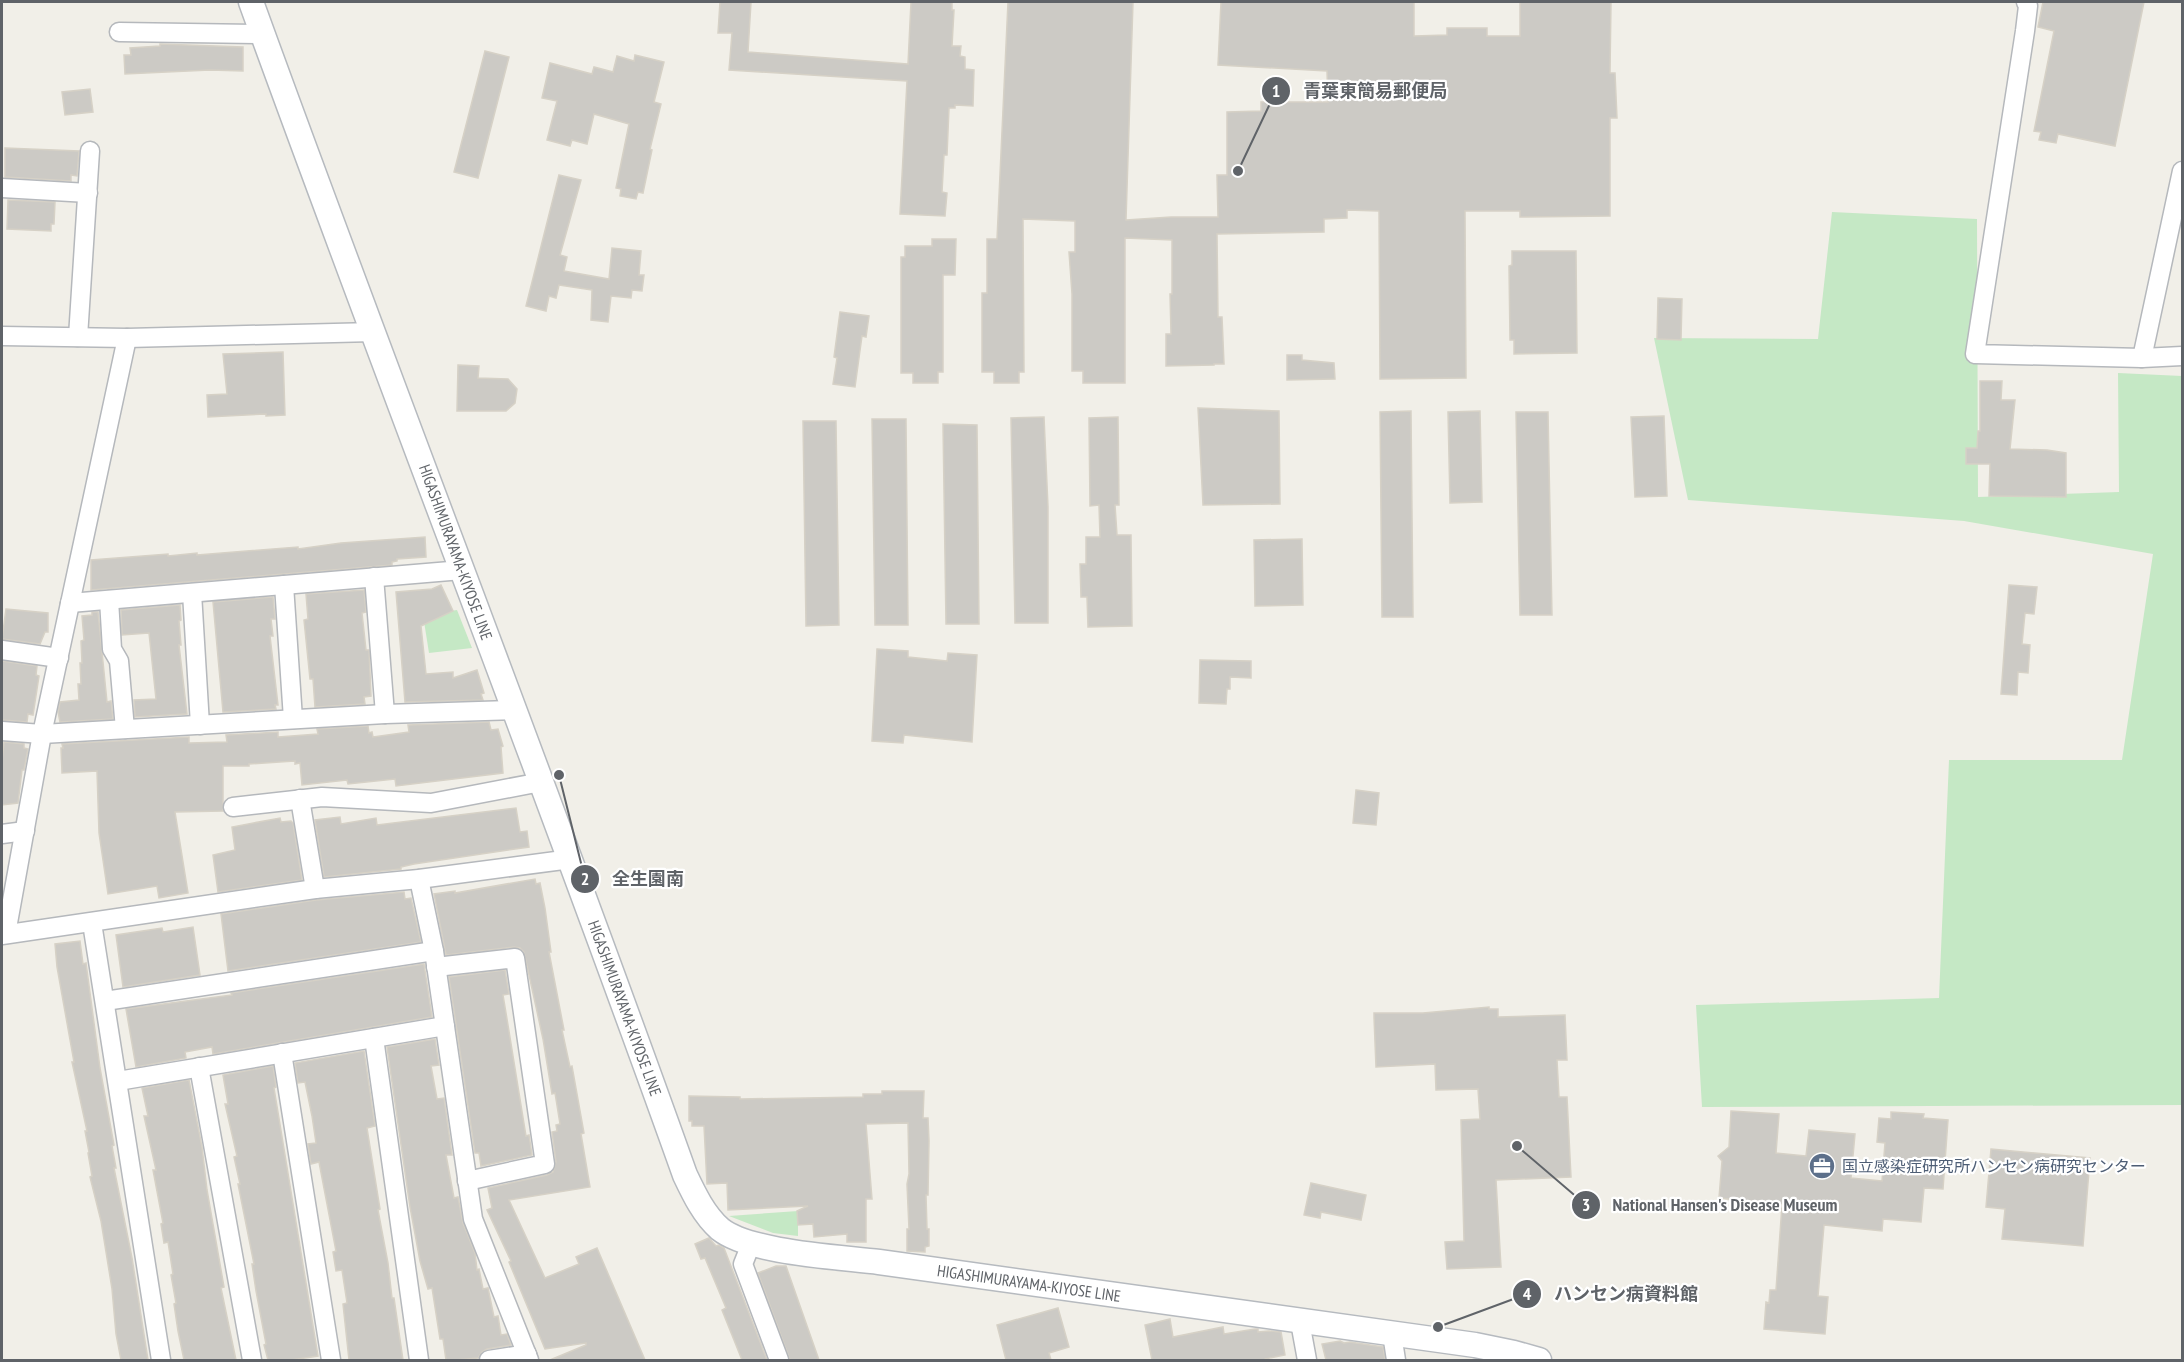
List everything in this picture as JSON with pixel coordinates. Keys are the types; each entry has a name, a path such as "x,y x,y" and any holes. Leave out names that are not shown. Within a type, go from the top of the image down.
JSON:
{"main road":[{"name":"HIGASHIMURAYAMA-KIYOSE LINE","path":"251,2 571,859 685,1175 702,1208 721,1230 751,1244 785,1251 1475,1345 1539,1360"}],"street":[{"path":"2026,2 2028,6 2025,31 1975,354 2142,358 2182,356"},
{"path":"119,32 263,34"},
{"path":"78,337 90,151"},
{"path":"2142,358 2182,171"},
{"path":"2,188 88,193"},
{"path":"2,336 127,338 374,332"},
{"path":"127,338 42,734 4,935 315,889 419,879 571,859"},
{"path":"70,603 462,570"},
{"path":"374,577 385,714"},
{"path":"284,585 293,719"},
{"path":"192,593 200,725"},
{"path":"109,600 112,649 119,661 125,729"},
{"path":"2,650 59,658"},
{"path":"2,731 42,734 385,714 514,710"},
{"path":"233,807 322,796 430,802 541,782"},
{"path":"300,799 315,889"},
{"path":"2,834 25,831"},
{"path":"419,879 435,959 473,1219 528,1357 489,1360"},
{"path":"92,922 161,1360"},
{"path":"105,1001 435,959 515,958 545,1164 467,1181"},
{"path":"118,1081 445,1026"},
{"path":"374,1038 419,1360"},
{"path":"282,1053 331,1360"},
{"path":"199,1067 252,1360"},
{"path":"751,1244 742,1264 779,1360"},
{"path":"1300,1322 1307,1360"},
{"path":"1392,1334 1396,1360"}],"green space":[{"path":"1832,212 1977,219 1978,497 2119,492 2118,373 2182,376 2182,1105 1702,1107 1696,1005 1939,998 1949,760 2122,760 2153,554 1964,521 1688,500 1654,338 1818,339"},
{"path":"457,610 472,648 429,653 423,615"},
{"path":"798,1211 798,1236 773,1233 729,1216"}],"building":[{"path":"720,2 751,2 748,52 908,64 911,2 952,2 952,10 954,10 952,46 961,46 960,56 965,57 965,69 974,70 973,106 955,105 955,108 949,108 947,155 944,155 942,192 947,193 945,216 900,214 907,81 729,70 732,33 718,33"},
{"path":"1008,2 1133,2 1126,220 1218,217 1217,175 1227,175 1227,112 1261,111 1261,102 1328,102 1327,71 1218,65 1221,2 1414,2 1414,36 1447,35 1447,28 1487,28 1487,36 1520,36 1520,2 1611,2 1610,73 1615,73 1617,118 1610,118 1610,216 1520,217 1520,211 1465,211 1466,378 1380,379 1379,211 1347,210 1347,218 1324,219 1324,232 1217,234 1218,317 1222,317 1224,364 1166,366 1166,334 1171,334 1172,240 1125,238 1125,383 1083,383 1083,371 1072,371 1072,294 1069,252 1075,252 1075,221 1023,219 1024,372 1019,372 1019,383 994,383 994,372 982,372 982,293 987,293 987,239 997,239"},
{"path":"2043,2 2144,2 2115,146 2058,134 2056,143 2039,140 2041,132 2034,131 2054,31 2038,27"},
{"path":"160,44 243,47 243,71 210,70 125,74 124,55 131,55 130,48 160,46"},
{"path":"485,51 509,57 478,178 454,172"},
{"path":"635,55 664,62 654,102 661,104 650,149 652,150 643,193 638,192 636,199 620,196 621,189 616,188 629,124 594,114 587,144 572,140 570,146 547,140 557,101 542,98 550,63 592,74 594,67 613,72 617,56 634,61"},
{"path":"90,89 93,112 65,115 62,92"},
{"path":"5,148 79,151 77,176 71,175 71,181 5,177"},
{"path":"559,175 581,180 560,255 567,257 564,271 609,279 612,248 641,251 639,275 644,275 642,291 632,290 631,298 611,296 608,322 591,320 592,290 559,285 556,298 549,296 546,311 526,306"},
{"path":"8,200 55,202 54,224 51,224 51,231 7,229"},
{"path":"932,239 956,239 955,275 943,275 943,372 938,372 938,383 913,383 913,373 901,373 901,257 905,257 905,246 932,246"},
{"path":"1512,251 1576,251 1577,353 1514,354 1514,340 1510,340 1509,266 1512,265"},
{"path":"1658,298 1682,299 1681,340 1657,339"},
{"path":"840,312 869,316 866,337 862,336 855,387 833,384"},
{"path":"283,352 285,415 208,417 207,395 227,394 223,354"},
{"path":"1287,355 1302,355 1302,360 1334,363 1335,379 1287,380"},
{"path":"458,365 479,366 478,378 508,379 517,389 515,403 506,411 457,411"},
{"path":"1980,381 2002,381 2001,400 2015,400 2010,449 2066,453 2066,497 1989,496 1990,464 1966,464 1966,448 1977,448 1978,431 1980,431"},
{"path":"1198,408 1279,411 1280,504 1203,505"},
{"path":"1411,411 1413,617 1382,617 1380,412"},
{"path":"1480,411 1482,502 1450,503 1448,412"},
{"path":"1516,412 1548,412 1552,615 1520,615"},
{"path":"1664,416 1667,496 1635,497 1631,417"},
{"path":"1044,417 1048,507 1048,623 1015,623 1011,418"},
{"path":"1118,417 1119,505 1115,505 1117,535 1131,535 1132,626 1088,627 1087,597 1081,597 1080,564 1086,564 1086,537 1100,537 1099,505 1090,506 1089,418"},
{"path":"872,419 906,419 908,625 875,625"},
{"path":"803,421 836,421 839,625 806,626"},
{"path":"943,424 977,425 979,624 946,624"},
{"path":"425,537 426,557 397,559 392,562 392,565 91,590 91,560 298,547 298,549 341,543"},
{"path":"1302,539 1303,605 1255,606 1254,540"},
{"path":"441,585 453,611 421,626 426,674 453,672 453,678 477,670 484,693 481,694 483,700 405,702 396,592 432,589"},
{"path":"2009,585 2037,587 2034,614 2025,613 2022,644 2030,645 2028,673 2018,672 2017,695 2001,694"},
{"path":"364,590 366,612 362,613 366,650 369,650 371,696 364,697 365,704 315,707 304,620 308,619 306,594"},
{"path":"273,597 275,619 271,619 273,636 270,636 278,705 275,705 276,709 223,712 213,602"},
{"path":"180,605 181,645 179,645 187,714 135,717 134,700 156,699 149,633 122,635 121,610"},
{"path":"6,609 48,613 48,632 45,632 40,644 2,639"},
{"path":"92,612 98,612 107,702 111,701 113,719 60,722 58,712 60,702 79,700 81,641 84,640 82,616 92,615"},
{"path":"877,649 908,651 908,657 947,661 948,653 977,655 972,742 904,735 903,743 872,741"},
{"path":"1200,660 1251,661 1251,678 1230,677 1226,704 1199,703"},
{"path":"2,661 37,666 36,675 39,676 33,715 28,714 27,722 2,720"},
{"path":"489,722 491,730 498,729 503,746 501,747 503,773 396,786 395,779 348,784 347,780 302,785 300,763 295,764 295,761 249,764 249,766 223,766 223,811 175,812 188,893 159,898 157,886 108,894 99,833 97,771 62,773 62,744 189,737 189,743 227,742 226,735 278,732 278,737 318,734 317,729 368,726 369,733 372,732 373,737 409,732 408,725"},
{"path":"4,742 24,744 24,748 28,749 24,770 22,770 18,803 2,805 2,761"},
{"path":"1356,790 1379,793 1376,825 1353,823"},
{"path":"516,808 520,832 527,831 529,847 414,864 401,867 401,869 324,877 315,820 340,817 341,824 376,818 377,825"},
{"path":"280,818 281,822 291,821 293,823 302,880 218,892 213,855 235,850 232,827"},
{"path":"535,879 536,884 540,883 545,908 551,952 549,952 564,1030 562,1030 570,1067 572,1066 584,1133 581,1134 590,1187 509,1200 545,1278 579,1264 576,1257 597,1248 645,1360 550,1360 586,1345 586,1343 545,1349 509,1262 511,1261 487,1210 492,1208 488,1188 553,1172 556,1162 552,1132 557,1131 556,1125 560,1124 555,1093 552,1094 543,1039 524,952 514,947 446,955 434,894 455,891 455,893"},
{"path":"404,892 405,899 411,898 421,942 228,971 221,914 316,900"},
{"path":"193,927 200,975 123,987 116,935 162,928 163,932"},
{"path":"80,941 83,964 86,963 100,1068 114,1145 112,1146 116,1168 114,1168 132,1258 148,1360 121,1360 101,1221 90,1177 92,1176 85,1131 87,1131 72,1062 74,1062 55,944"},
{"path":"424,964 432,1017 213,1054 212,1047 185,1052 186,1058 136,1067 126,1009 232,995 231,993"},
{"path":"505,970 509,994 503,995 526,1136 529,1135 532,1155 481,1166 479,1153 475,1153 449,977"},
{"path":"1489,1007 1489,1009 1498,1009 1498,1017 1565,1015 1567,1060 1557,1060 1559,1097 1567,1097 1571,1177 1496,1180 1501,1267 1447,1269 1445,1242 1464,1241 1461,1120 1480,1119 1478,1089 1436,1090 1435,1064 1376,1067 1374,1013 1423,1013"},
{"path":"435,1039 439,1065 431,1066 437,1099 444,1098 452,1155 446,1155 454,1198 458,1197 463,1223 475,1253 483,1289 488,1288 494,1317 498,1316 501,1335 507,1334 511,1345 487,1349 478,1358 446,1360 443,1339 440,1339 432,1288 428,1289 420,1261 387,1047"},
{"path":"364,1051 375,1126 367,1128 403,1360 349,1360 343,1304 347,1303 342,1270 336,1271 333,1252 336,1251 319,1162 311,1164 308,1144 316,1143 312,1116 305,1082 298,1083 295,1063"},
{"path":"273,1066 276,1087 274,1088 318,1356 291,1360 268,1360 264,1345 266,1344 256,1291 252,1264 254,1264 234,1157 237,1156 225,1104 228,1104 223,1075"},
{"path":"189,1080 224,1287 221,1288 236,1360 184,1360 178,1331 171,1275 173,1274 168,1242 164,1243 161,1224 163,1223 153,1170 156,1170 144,1116 148,1116 142,1088"},
{"path":"882,1091 924,1091 923,1118 928,1118 929,1141 928,1195 926,1195 929,1246 925,1247 925,1252 907,1251 907,1229 909,1229 908,1123 866,1124 872,1199 866,1199 866,1242 847,1242 847,1234 814,1237 813,1224 798,1225 797,1211 808,1206 728,1210 727,1183 707,1184 704,1126 692,1126 692,1121 689,1121 689,1096 740,1097 740,1099 863,1097 863,1094 882,1094"},
{"path":"1731,1111 1779,1114 1776,1153 1806,1156 1809,1130 1855,1134 1851,1178 1882,1181 1885,1143 1877,1142 1879,1118 1891,1119 1891,1112 1924,1114 1923,1118 1948,1120 1943,1189 1924,1188 1921,1222 1883,1219 1882,1231 1824,1225 1818,1296 1828,1297 1825,1334 1764,1329 1766,1302 1769,1303 1770,1290 1776,1290 1782,1205 1719,1198 1722,1161 1718,1156 1729,1147"},
{"path":"1991,1149 2090,1158 2083,1246 2002,1239 2005,1209 1986,1207"},
{"path":"1311,1183 1366,1195 1361,1220 1321,1212 1320,1218 1304,1215"},
{"path":"709,1238 716,1246 724,1248 767,1360 742,1360 722,1310 726,1308 705,1258 701,1259 695,1244"},
{"path":"776,1266 786,1266 819,1360 790,1360 758,1273"},
{"path":"1058,1308 1069,1347 1049,1353 1051,1360 1006,1360 997,1325"},
{"path":"1170,1319 1173,1337 1223,1327 1224,1334 1255,1329 1258,1329 1258,1332 1281,1332 1285,1355 1265,1360 1152,1360 1145,1325"},
{"path":"1340,1341 1383,1347 1385,1360 1326,1360 1322,1344"}],"place":[{"name":"青葉東簡易郵便局","path":"1238,171"},
{"name":"全生園南","path":"559,775"},
{"name":"National Hansen's Disease Museum","path":"1517,1146"},
{"name":"国立感染症研究所ハンセン病研究センター","path":"1822,1166"},
{"name":"ハンセン病資料館","path":"1438,1327"}]}
